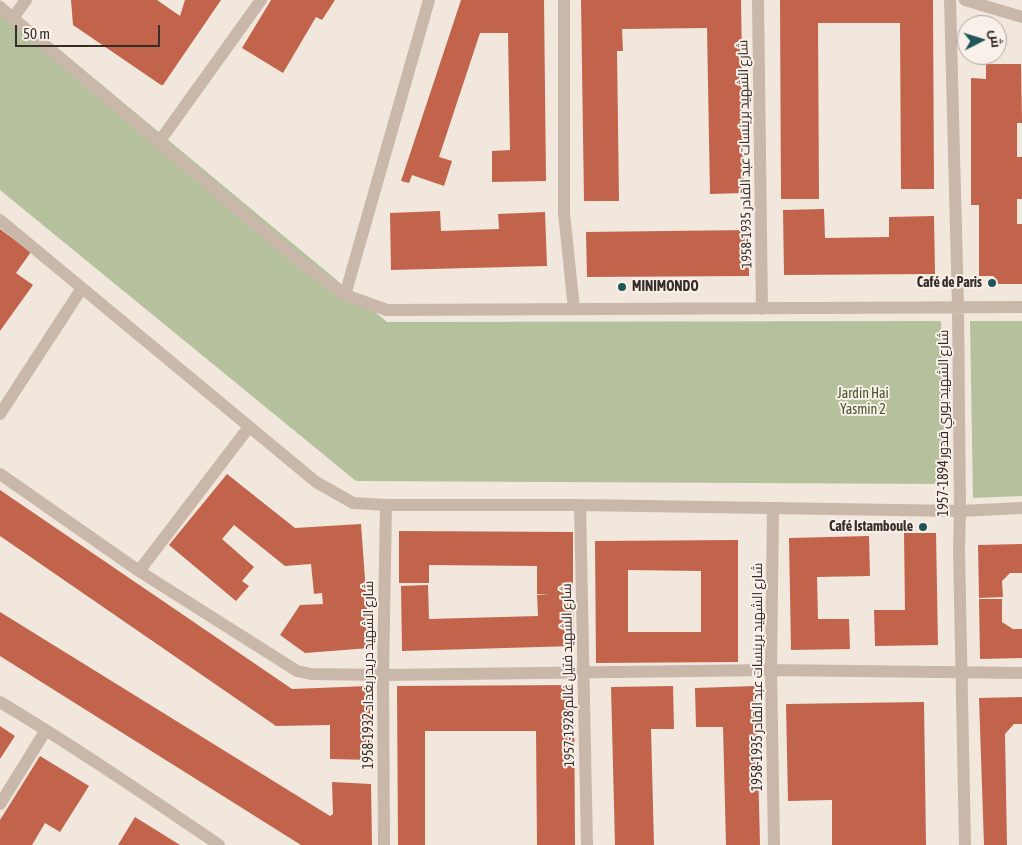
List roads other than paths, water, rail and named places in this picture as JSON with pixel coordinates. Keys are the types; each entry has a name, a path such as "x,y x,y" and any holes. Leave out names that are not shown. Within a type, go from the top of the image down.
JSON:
{"street":[{"path":"13,18 26,0"},
{"path":"159,142 261,0"},
{"path":"345,295 429,0"},
{"path":"564,0 564,213 574,309"},
{"name":"شارع الشهيد برينسات عبد القادر 1935-1958","path":"758,0 762,308"},
{"name":"شارع الشهيد بوري قدور 1894-1957","path":"950,0 958,308 959,550 966,845"},
{"path":"965,0 1022,17"},
{"path":"0,7 299,261 345,295 387,310 1022,307"},
{"path":"0,220 316,482 353,503 386,505 580,505 960,511 1022,508"},
{"path":"0,414 82,288"},
{"path":"140,571 249,427"},
{"path":"0,474 140,571 297,671 312,674 771,670 1022,673"},
{"name":"شارع الشهيد دريدر بغداد 1932-1958","path":"384,845 386,505"},
{"name":"شارع الشهيد فتيل غالم 1928-1957","path":"580,505 587,845"},
{"name":"شارع الشهيد برينسات عبد القادر 1935-1958","path":"773,508 771,670 774,845"},
{"path":"0,702 125,781 219,845"},
{"path":"0,804 46,730"}],"place":[{"name":"Café de Paris","path":"992,283"},
{"name":"MINIMONDO","path":"622,287"},
{"name":"Café Istamboule","path":"923,527"}],"park label":[{"name":"Jardin Hai Yasmin 2","path":"863,402"}]}
